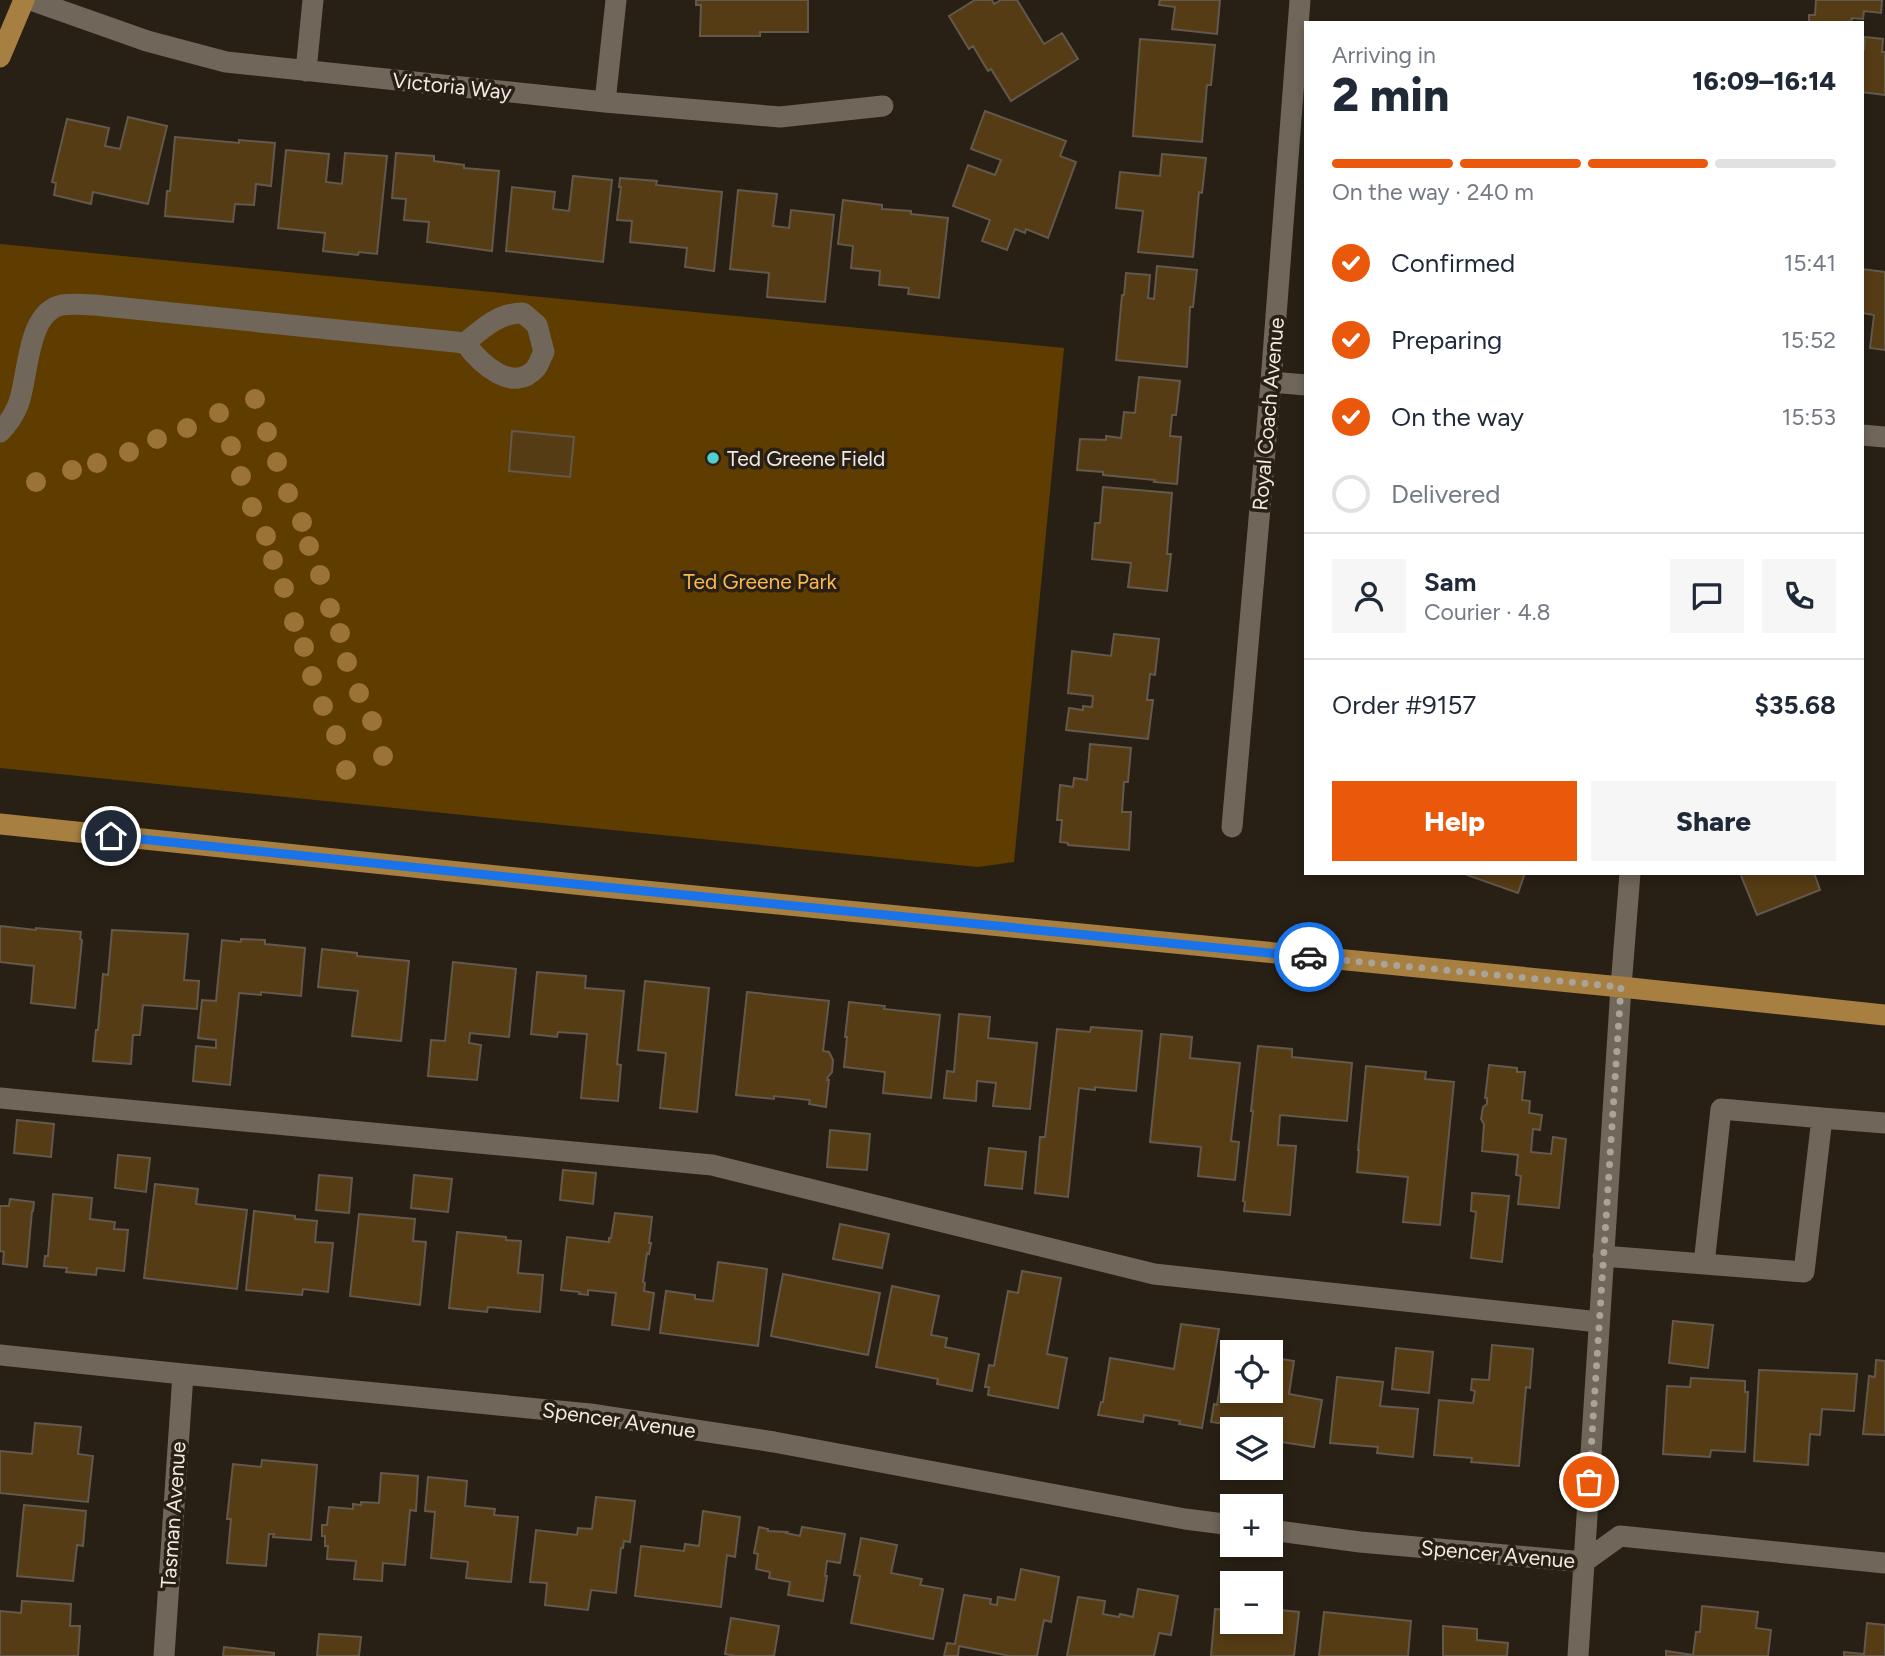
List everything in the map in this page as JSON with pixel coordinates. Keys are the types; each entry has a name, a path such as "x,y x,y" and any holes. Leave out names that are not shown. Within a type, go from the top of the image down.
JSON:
{"main road":[{"path":"0,57 24,0"},
{"path":"0,824 1885,1015"}],"street":[{"name":"Victoria Way","path":"31,0 147,41 226,62 605,102 780,117 883,106"},
{"path":"306,71 313,0"},
{"path":"605,102 616,0"},
{"name":"Royal Coach Avenue","path":"1232,827 1271,382 1300,0"},
{"path":"0,432 19,405 36,328 45,313 61,305 95,305 465,343"},
{"path":"1271,382 1304,385"},
{"path":"1864,435 1885,437"},
{"path":"1578,1656 1630,875"},
{"path":"0,1098 712,1165 1154,1274 1599,1322"},
{"path":"1704,1264 1721,1109 1885,1123"},
{"path":"1603,1256 1804,1272 1822,1118"},
{"name":"Spencer Avenue","path":"0,1355 590,1413 774,1443 1220,1523"},
{"name":"Tasman Avenue","path":"164,1656 183,1374"},
{"name":"Spencer Avenue","path":"1283,1532 1360,1542 1584,1562 1620,1536 1885,1563"}],"green space":[{"name":"Ted Greene Park","path":"0,244 1064,348 1014,862 978,867 0,768"}],"building":[{"path":"696,0 808,0 808,32 760,32 760,36 700,36 701,5 696,5"},
{"path":"975,0 992,0 994,4 1001,0 1017,0 1044,44 1062,33 1078,59 1011,101 973,46 969,49 949,16"},
{"path":"1160,0 1220,0 1217,34 1172,29 1175,7 1159,5"},
{"path":"1816,0 1882,0 1881,13 1864,11 1863,19 1809,21 1809,15 1815,15"},
{"path":"1865,37 1883,39 1885,95 1864,92"},
{"path":"1140,39 1215,45 1211,85 1207,85 1202,142 1133,136"},
{"path":"985,111 1066,141 1060,156 1076,162 1048,238 1026,229 1025,233 1015,229 1007,250 982,241 990,220 953,206 968,165 995,175 1001,160 971,149"},
{"path":"128,117 167,126 148,204 93,192 91,204 54,195 56,183 52,182 67,119 109,128 105,146 120,149"},
{"path":"175,137 239,143 239,140 275,143 271,186 256,184 254,205 235,204 233,222 165,216"},
{"path":"286,150 329,154 326,182 342,184 345,153 387,156 377,254 323,251 325,233 278,228"},
{"path":"396,153 434,156 434,161 464,165 464,168 499,171 492,251 427,242 429,222 404,220 406,199 392,198"},
{"path":"1162,154 1206,158 1202,193 1199,192 1193,257 1138,252 1143,211 1116,208 1120,172 1160,176"},
{"path":"573,176 612,180 603,262 506,251 512,187 555,192 553,209 569,211"},
{"path":"620,178 722,192 714,271 685,267 687,248 630,242 632,221 617,220"},
{"path":"738,190 777,194 773,226 789,228 791,210 834,215 825,302 767,297 769,273 730,269"},
{"path":"843,200 882,205 882,209 911,211 911,214 948,218 939,298 908,294 909,288 879,285 880,271 851,268 853,246 838,244"},
{"path":"1157,266 1197,270 1193,307 1190,307 1187,367 1116,360 1126,273 1150,275 1148,298 1154,299"},
{"path":"1864,269 1885,272 1885,350 1870,348 1874,315 1864,313"},
{"path":"1139,377 1180,381 1176,415 1172,415 1170,436 1181,437 1177,484 1077,470 1080,439 1106,440 1106,436 1121,438 1124,412 1135,413"},
{"path":"512,431 574,437 570,477 509,471"},
{"path":"1103,487 1172,493 1167,554 1171,554 1167,591 1128,587 1131,563 1092,559 1095,523 1100,523"},
{"path":"1114,634 1159,639 1155,675 1150,674 1147,700 1153,700 1148,739 1066,730 1069,708 1083,710 1083,706 1092,707 1093,696 1068,693 1072,651 1111,656"},
{"path":"1090,744 1131,748 1128,782 1124,782 1122,812 1131,812 1129,850 1060,842 1062,820 1057,820 1060,785 1073,787 1074,778 1087,780"},
{"path":"1467,875 1524,875 1518,893"},
{"path":"1741,875 1815,875 1820,890 1757,915"},
{"path":"0,926 81,932 75,1008 31,1003 34,966 0,962"},
{"path":"112,930 188,934 184,980 199,981 197,1009 143,1005 140,1035 133,1035 131,1064 93,1061 103,974 108,975"},
{"path":"241,939 265,940 265,944 305,948 301,996 239,993 230,1085 193,1081 196,1046 216,1048 216,1040 198,1038 202,1000 216,1001 222,940 241,942"},
{"path":"322,949 357,953 357,956 409,961 401,1041 352,1036 358,991 318,987"},
{"path":"453,962 516,969 509,1037 470,1033 469,1043 481,1045 477,1080 428,1076 431,1040 445,1041"},
{"path":"537,972 586,976 585,988 624,991 617,1064 621,1065 618,1101 581,1098 587,1034 558,1032 557,1037 531,1034"},
{"path":"645,981 709,988 697,1112 660,1108 666,1053 638,1050"},
{"path":"747,992 829,1001 823,1051 829,1052 833,1060 832,1072 827,1080 826,1107 809,1104 810,1100 736,1095"},
{"path":"849,1002 940,1015 931,1098 883,1093 885,1072 844,1067"},
{"path":"959,1014 990,1017 988,1038 1037,1043 1030,1109 993,1106 996,1083 977,1081 976,1101 944,1098 947,1071 954,1072"},
{"path":"1091,1027 1142,1031 1136,1091 1079,1088 1068,1197 1035,1193 1040,1137 1045,1137 1057,1029 1090,1032"},
{"path":"1161,1034 1192,1037 1190,1058 1240,1063 1231,1141 1239,1142 1235,1180 1198,1176 1201,1147 1150,1142"},
{"path":"1258,1046 1292,1049 1292,1057 1352,1063 1347,1121 1280,1115 1278,1145 1296,1146 1290,1215 1244,1211"},
{"path":"1489,1065 1517,1068 1517,1072 1525,1072 1522,1100 1530,1101 1529,1113 1542,1115 1540,1130 1533,1129 1531,1152 1551,1154 1553,1137 1566,1139 1559,1208 1518,1204 1521,1176 1516,1175 1518,1155 1482,1151 1484,1124 1481,1119 1483,1107 1487,1104 1485,1098"},
{"path":"1366,1066 1426,1072 1425,1079 1454,1082 1440,1225 1403,1222 1408,1177 1357,1172"},
{"path":"17,1120 54,1124 51,1157 14,1153"},
{"path":"830,1130 870,1134 867,1170 827,1167"},
{"path":"989,1148 1026,1152 1022,1189 985,1185"},
{"path":"118,1155 150,1158 146,1192 115,1188"},
{"path":"563,1170 596,1173 593,1204 560,1200"},
{"path":"319,1175 352,1178 349,1213 316,1210"},
{"path":"414,1175 452,1179 448,1212 411,1208"},
{"path":"155,1184 198,1189 196,1204 247,1210 237,1289 144,1278"},
{"path":"1472,1193 1509,1196 1502,1262 1471,1258 1476,1212 1471,1211"},
{"path":"53,1194 92,1198 90,1219 115,1222 114,1229 128,1230 124,1271 97,1268 96,1275 66,1272 67,1268 44,1266 45,1256 48,1256"},
{"path":"10,1199 34,1202 27,1267 3,1264 4,1252 0,1251 0,1206 9,1206"},
{"path":"254,1211 317,1221 315,1242 333,1243 328,1292 303,1289 302,1295 246,1290"},
{"path":"615,1213 652,1217 651,1243 643,1282 644,1291 654,1293 649,1330 612,1325 616,1293 588,1290 588,1295 561,1290 567,1237 609,1242"},
{"path":"359,1214 415,1219 413,1241 426,1242 420,1305 350,1296"},
{"path":"840,1224 889,1234 882,1268 833,1259"},
{"path":"457,1232 521,1241 518,1273 543,1275 540,1312 488,1307 487,1312 449,1308"},
{"path":"718,1262 767,1269 758,1346 660,1333 666,1291 695,1295 695,1299 713,1301"},
{"path":"1022,1271 1061,1278 1047,1354 1067,1358 1058,1408 988,1395 989,1387 985,1387 989,1365 994,1366 1008,1291 1018,1293"},
{"path":"783,1274 880,1293 868,1355 771,1336"},
{"path":"892,1286 939,1296 931,1335 947,1338 945,1347 979,1354 972,1391 937,1384 938,1379 876,1367"},
{"path":"1673,1321 1713,1325 1708,1368 1669,1363"},
{"path":"1181,1324 1219,1329 1202,1428 1144,1415 1143,1422 1098,1415 1103,1402 1110,1358 1174,1369"},
{"path":"1492,1345 1533,1349 1530,1388 1526,1387 1519,1466 1471,1462 1472,1458 1434,1455 1439,1400 1473,1403 1475,1391 1471,1390 1472,1379 1489,1380"},
{"path":"1396,1348 1433,1352 1429,1393 1392,1389"},
{"path":"1283,1359 1294,1361 1289,1394 1322,1400 1314,1447 1283,1442 1283,1417 1220,1417 1220,1423 1211,1422 1214,1404 1217,1405 1220,1387 1220,1403 1283,1403"},
{"path":"1876,1360 1885,1361 1885,1435 1863,1434 1869,1376 1875,1377"},
{"path":"1759,1370 1857,1374 1854,1411 1822,1409 1820,1435 1810,1434 1808,1465 1754,1461"},
{"path":"1337,1377 1383,1382 1380,1406 1418,1409 1413,1457 1377,1453 1378,1447 1330,1443"},
{"path":"1691,1378 1745,1381 1745,1392 1748,1392 1745,1452 1711,1450 1710,1457 1663,1454 1667,1386 1690,1387"},
{"path":"35,1423 81,1427 78,1454 93,1456 88,1502 0,1493 0,1451 32,1454"},
{"path":"262,1460 317,1465 311,1540 273,1537 274,1534 269,1534 266,1566 227,1563 231,1519 227,1519 233,1464 261,1467"},
{"path":"381,1473 418,1476 416,1511 410,1510 405,1565 383,1563 382,1581 354,1579 356,1561 327,1559 328,1546 325,1546 325,1536 322,1536 322,1525 327,1525 329,1507 353,1509 353,1504 361,1505 361,1502 379,1503"},
{"path":"428,1477 467,1481 465,1506 495,1509 494,1515 518,1517 511,1582 466,1578 468,1562 431,1558 435,1512 425,1511"},
{"path":"596,1497 635,1501 630,1542 624,1541 621,1548 616,1593 591,1590 588,1610 545,1605 547,1583 530,1582 536,1530 577,1535 578,1528 592,1529"},
{"path":"24,1505 86,1511 83,1546 77,1545 73,1581 17,1576"},
{"path":"703,1511 740,1517 735,1557 727,1555 721,1607 635,1596 641,1546 684,1551 685,1544 699,1546"},
{"path":"759,1527 800,1536 802,1527 845,1534 840,1563 827,1561 823,1601 788,1595 790,1582 769,1578 770,1572 756,1569 758,1554 754,1553"},
{"path":"861,1538 897,1545 891,1573 922,1579 920,1585 943,1589 933,1639 851,1623 860,1576 854,1575"},
{"path":"1021,1569 1059,1577 1051,1622 1044,1620 1037,1656 1010,1656 959,1646 958,1656 944,1656 947,1643 955,1644 964,1595 991,1599 990,1604 997,1605 998,1597 1015,1600"},
{"path":"1138,1589 1178,1596 1171,1635 1159,1633 1154,1656 1067,1656 1078,1597 1105,1601 1103,1614 1133,1617"},
{"path":"22,1601 71,1604 70,1626 80,1626 78,1656 0,1656 0,1611 21,1613"},
{"path":"1702,1606 1758,1612 1756,1628 1771,1630 1768,1656 1666,1656 1666,1651 1693,1655 1696,1632 1700,1632"},
{"path":"1215,1609 1220,1609 1220,1634 1283,1634 1283,1610 1299,1612 1294,1656 1211,1656"},
{"path":"1324,1612 1411,1621 1408,1656 1319,1656"},
{"path":"731,1618 779,1626 774,1656 725,1654"},
{"path":"1867,1623 1885,1625 1885,1656 1844,1656 1844,1652 1864,1654"},
{"path":"1443,1626 1477,1629 1477,1640 1508,1643 1507,1656 1443,1656"},
{"path":"319,1634 361,1637 359,1656 317,1656"},
{"path":"224,1647 274,1653 274,1656 223,1656"}],"way so far":[{"path":"1309,957 1621,987 1589,1482"}],"place":[{"name":"Ted Greene Field","path":"713,458"}],"route":[{"path":"111,836 1309,957"}]}
